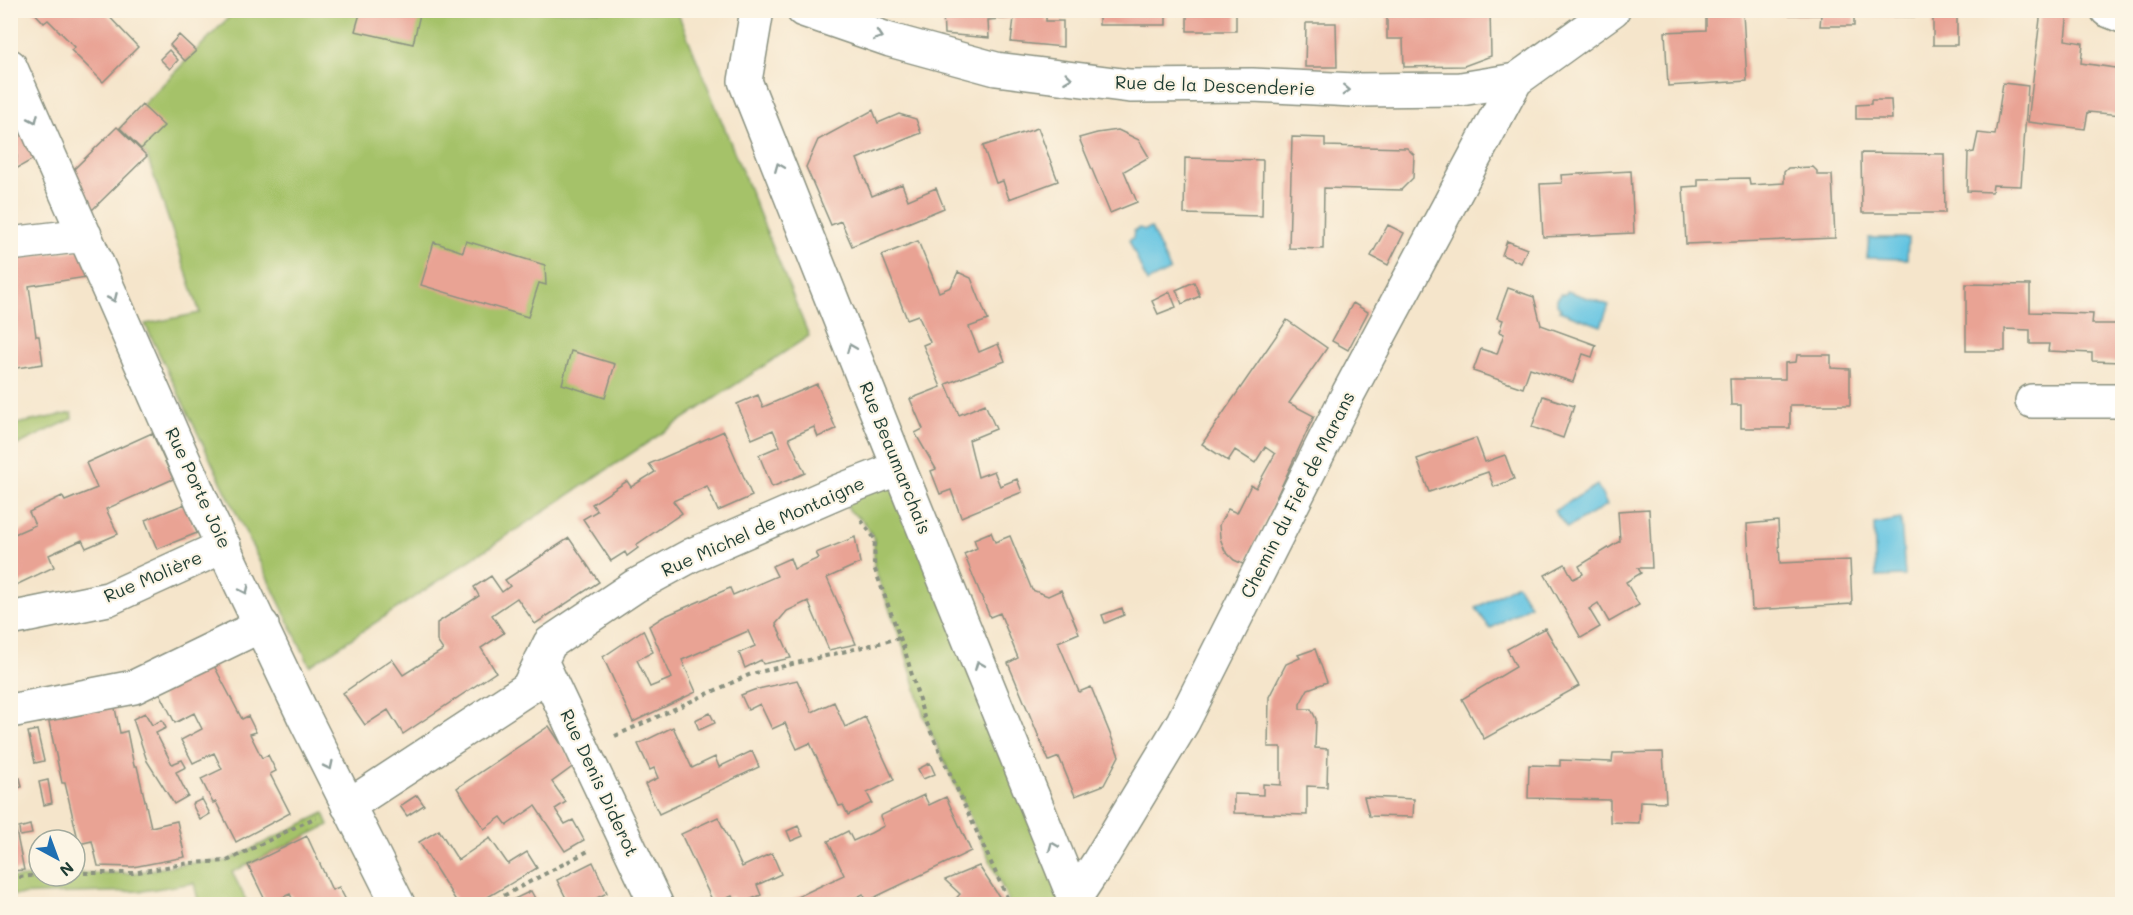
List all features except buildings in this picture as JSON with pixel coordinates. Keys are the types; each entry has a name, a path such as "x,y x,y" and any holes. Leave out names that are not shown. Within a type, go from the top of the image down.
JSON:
{"street":[{"name":"Rue Beaumarchais","path":"757,10 745,81 1073,902"},
{"name":"Rue de la Descenderie","path":"803,10 890,40 996,69 1130,86 1252,85 1354,90 1461,89 1516,80 1613,10"},
{"path":"2107,10 2122,16"},
{"name":"Rue Porte Joie","path":"10,66 208,514 348,806 398,904"},
{"name":"Chemin du Fief de Marans","path":"1073,902 1183,722 1348,394 1516,80"},
{"path":"10,244 85,235"},
{"path":"2032,401 2122,401"},
{"name":"Rue Michel de Montaigne","path":"348,806 528,688 550,644 635,586 692,555 839,491 899,468"},
{"name":"Rue Molière","path":"10,618 108,599 224,546"},
{"path":"10,711 134,687 262,625"},
{"name":"Rue Denis Diderot","path":"541,662 656,904"}],"path":[{"path":"839,491 850,511 865,523 874,539 874,567 900,638 924,717 1010,904"},
{"path":"583,750 751,674 900,638"},
{"path":"87,873 133,873 189,863 227,861 324,813 348,806"},
{"path":"488,904 622,832"},
{"path":"10,878 27,876"}],"green space":[{"path":"235,11 677,11 809,336 310,666 145,324 200,313 147,156 120,128"},
{"path":"72,413 72,419 11,448 11,425"},
{"path":"899,468 1071,904 1010,904 924,717 905,651 874,567 874,539 865,523 850,511 839,491"},
{"path":"324,813 329,825 232,872 248,904 199,904 194,883 142,891 11,895 11,878 27,877 27,888 87,888 87,873 133,873 189,863 227,861"}],"water":[{"path":"1139,228 1145,230 1151,228 1170,270 1147,282 1129,240 1133,238 1134,231"},
{"path":"1869,238 1908,238 1907,259 1867,258"},
{"path":"1567,291 1609,305 1601,326 1559,311 1561,309 1557,305 1557,299"},
{"path":"1597,485 1607,505 1567,528 1554,511"},
{"path":"1901,519 1905,576 1876,577 1874,524"},
{"path":"1517,584 1530,605 1490,629 1476,608"}]}
